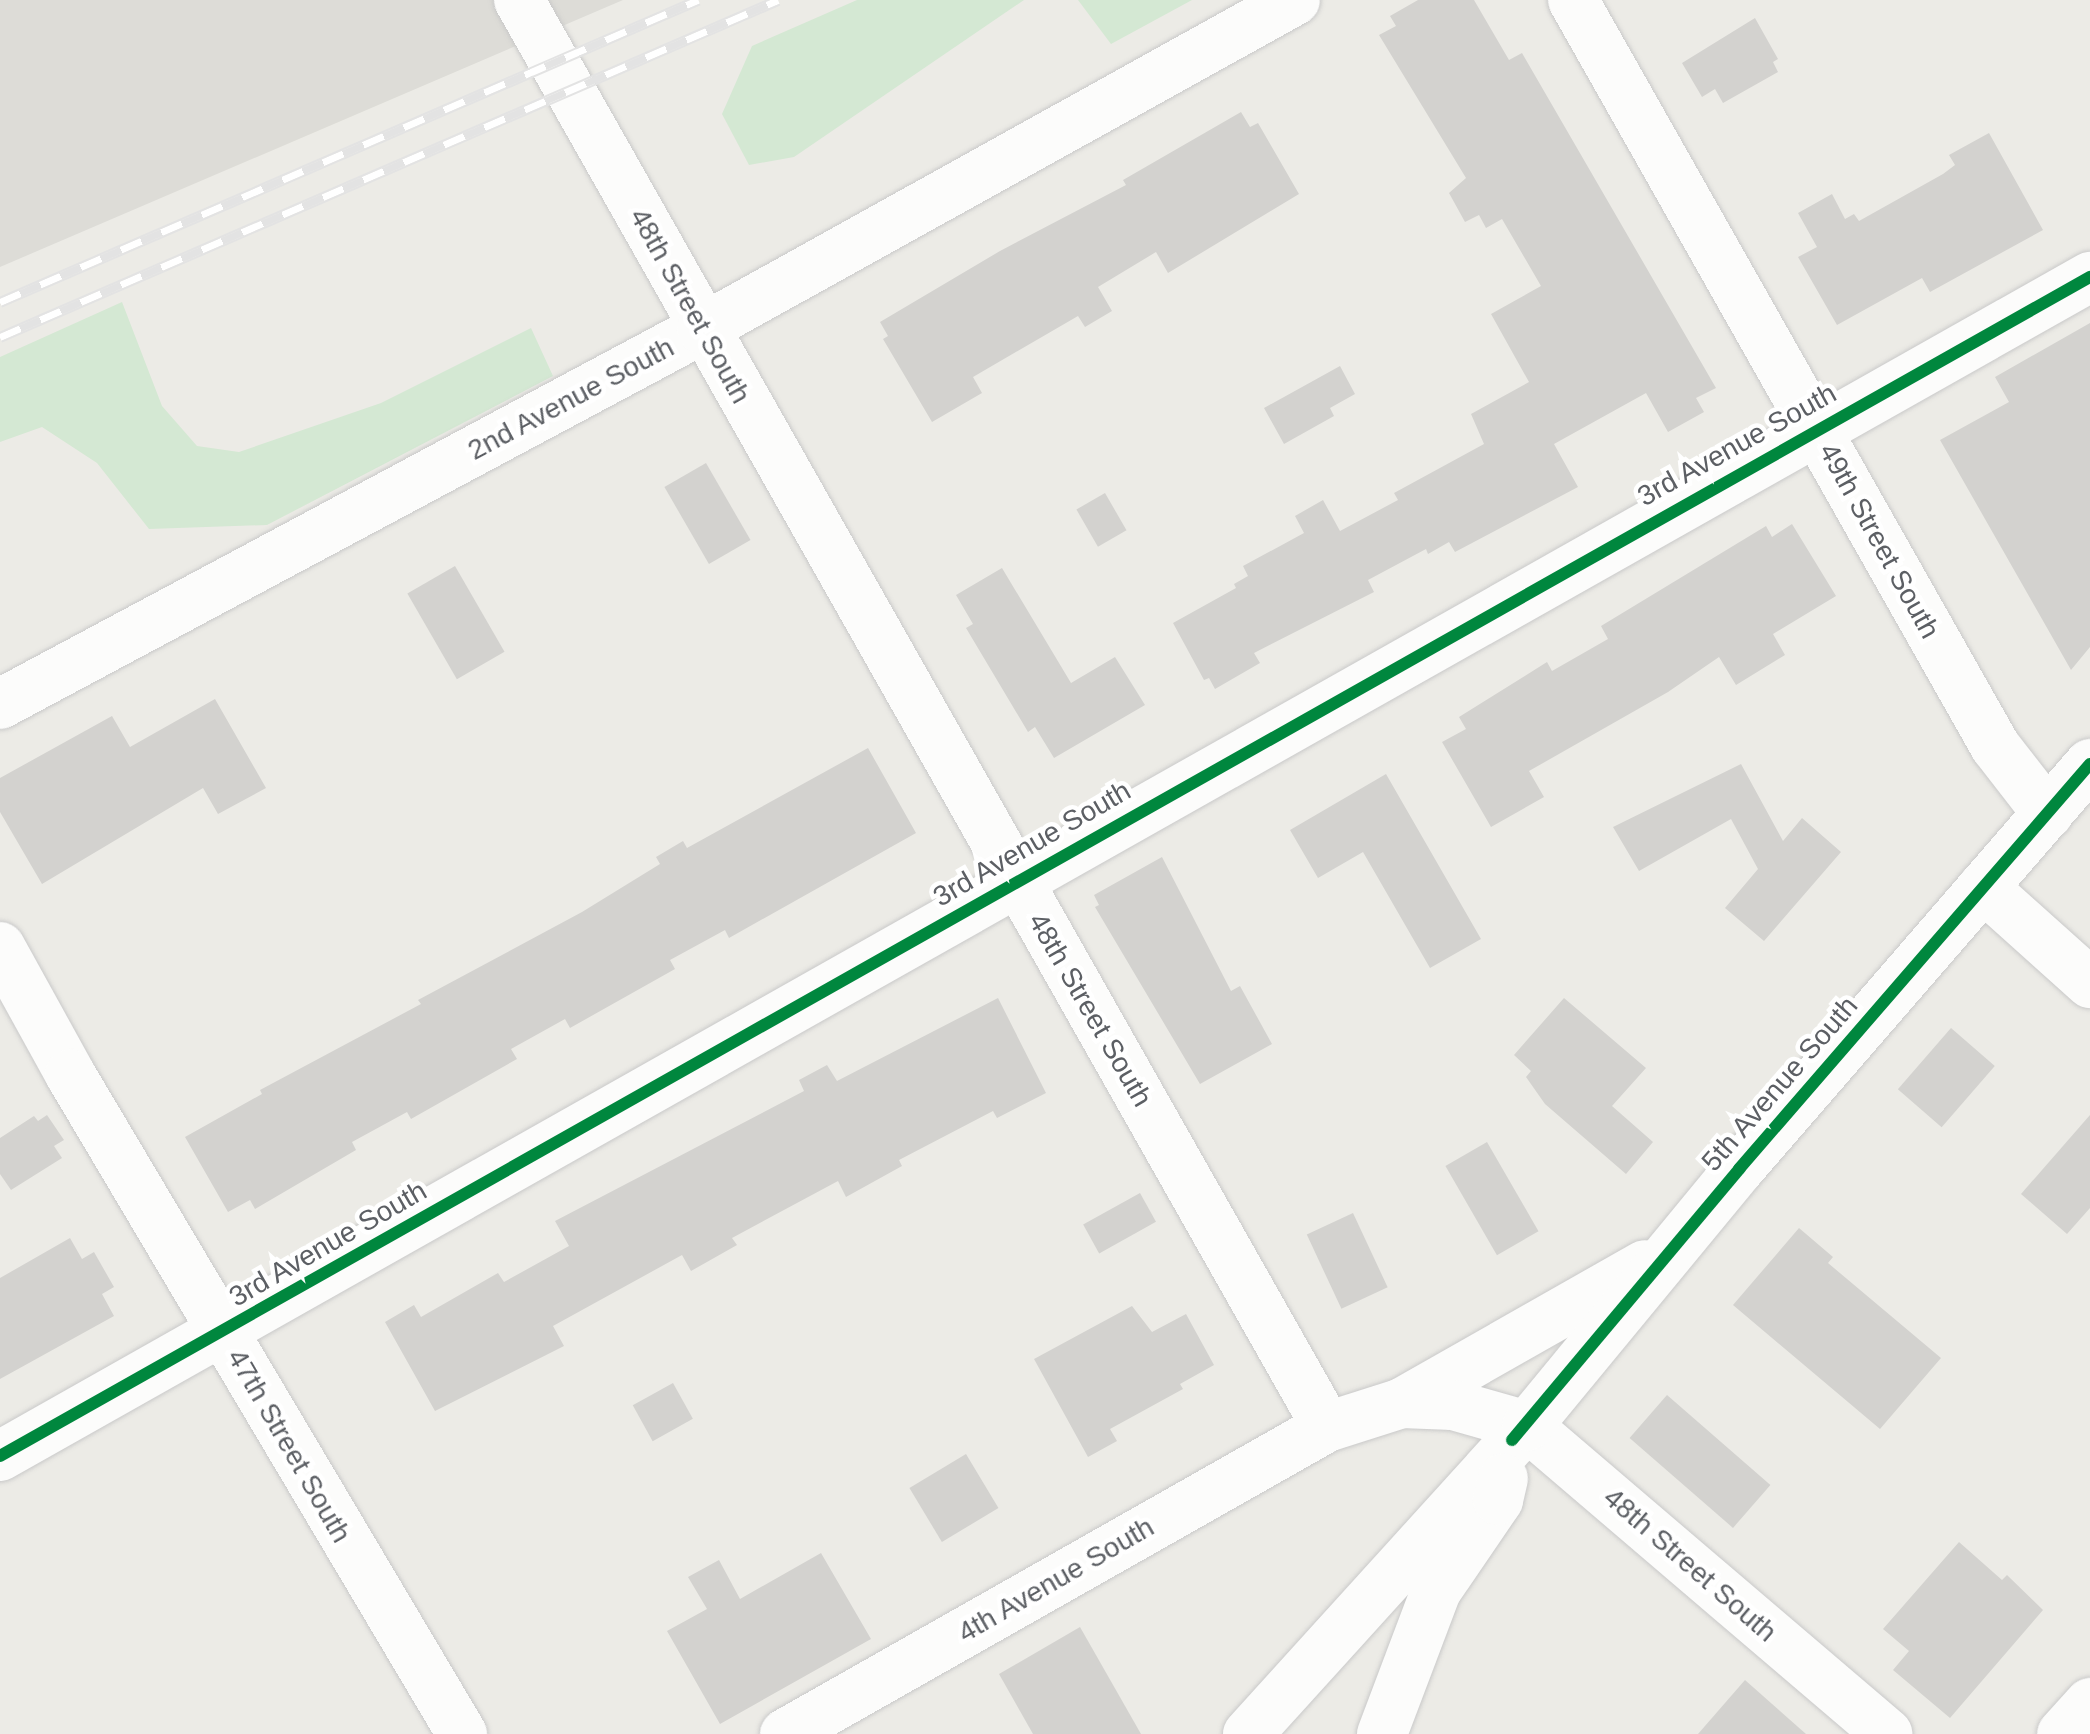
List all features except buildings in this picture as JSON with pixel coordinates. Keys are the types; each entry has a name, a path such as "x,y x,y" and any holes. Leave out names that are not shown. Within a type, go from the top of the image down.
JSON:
{"street":[{"name":"48th Street South","path":"519,0 1327,1427 1402,1402 1453,1405 1520,1433 1887,1734"},
{"name":"2nd Avenue South","path":"0,704 702,329 1295,0"},
{"name":"49th Street South","path":"1573,0 2006,766 2048,814"},
{"name":"3rd Avenue South","path":"0,1456 2090,277"},
{"name":"5th Avenue South","path":"1248,1734 1520,1433 1671,1250 2090,764"},
{"path":"1984,888 2090,983"},
{"name":"47th Street South","path":"0,947 223,1333 462,1734"},
{"path":"1402,1402 1671,1250"},
{"name":"4th Avenue South","path":"785,1734 1327,1427"},
{"name":"5th Avenue South","path":"1382,1734 1404,1666 1436,1591 1498,1500 1520,1433"},
{"path":"1398,1734 1404,1666"},
{"path":"2062,1734 2090,1702"}],"shaded area":[{"path":"0,0 623,0 0,267"}],"green space":[{"path":"857,0 1024,0 794,157 749,165 722,114 752,46"},
{"path":"1078,0 1192,0 1111,44"},
{"path":"122,302 162,406 197,446 239,452 381,403 531,328 553,376 267,525 149,529 97,463 42,427 0,442 0,357"}],"railway":[{"path":"0,302 698,0"},
{"path":"0,337 778,0"}],"cycle path":[{"path":"0,1456 2090,277"},
{"path":"1512,1440 1739,1169 2090,764"}]}
